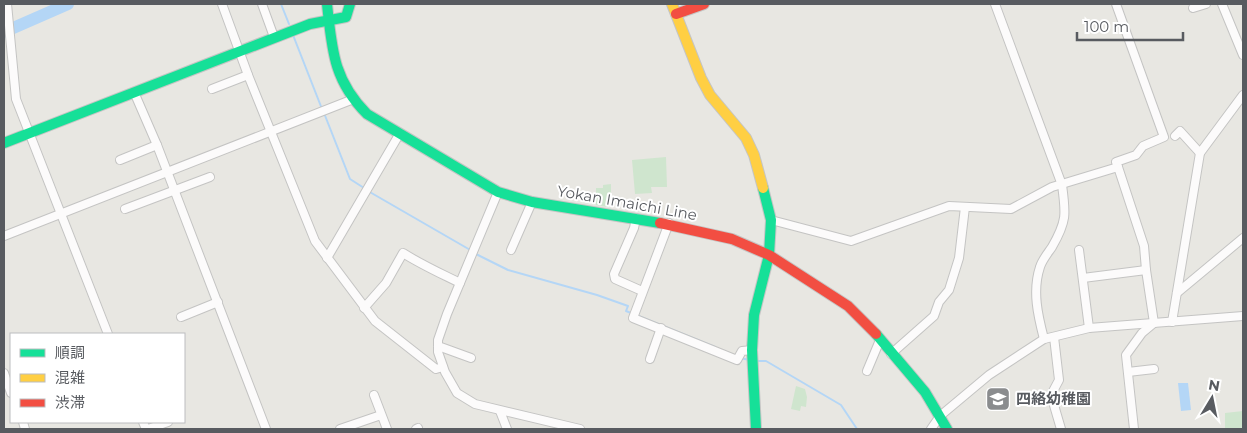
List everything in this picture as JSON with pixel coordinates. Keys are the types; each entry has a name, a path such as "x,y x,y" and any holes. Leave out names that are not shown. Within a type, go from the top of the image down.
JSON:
{"street":[{"path":"7,4 9,45 16,99 108,333"},
{"path":"222,4 238,50 315,241 375,321 436,369 443,367"},
{"path":"262,4 274,37"},
{"name":"Yokan Imaichi Line","path":"327,4 337,74 351,100 367,114 498,192 532,202 669,224 732,239 768,255 848,306 925,392 947,429"},
{"path":"4,143 238,50 310,24 346,17 350,4"},
{"path":"704,4 674,9 701,78 710,95 746,138 754,155 771,220 768,255 754,315 752,350 756,429"},
{"path":"995,4 1062,185 1066,213 1060,232 1040,266 1036,290 1038,314 1044,339"},
{"path":"1116,4 1164,137 1143,146 1136,155 1116,162 1144,246 1154,323"},
{"path":"1193,8 1206,4"},
{"path":"1222,4 1243,55"},
{"path":"212,89 248,75"},
{"path":"134,92 157,145 266,429"},
{"path":"1172,322 1200,153 1243,95"},
{"path":"4,236 61,212 351,100"},
{"path":"1174,136 1180,131 1200,153"},
{"path":"327,258 400,133"},
{"path":"120,160 157,145"},
{"path":"771,220 851,241 948,206 1011,209 1062,185 1118,167"},
{"path":"125,209 210,177"},
{"path":"498,192 447,314 438,346 443,367 457,393 475,404 552,426 580,429"},
{"path":"511,250 532,202"},
{"path":"891,354 934,316 939,302 949,290 959,258 965,207"},
{"path":"636,218 634,228 614,274 615,279 642,291"},
{"path":"669,224 633,318 737,360 742,351 752,350"},
{"path":"1177,293 1243,238"},
{"path":"1079,250 1089,328"},
{"path":"364,308 386,283 403,253 427,269 435,270 460,283"},
{"path":"1083,278 1146,270"},
{"path":"181,317 218,302"},
{"path":"931,429 940,416 989,375 1044,339 1089,328 1243,316"},
{"path":"1134,429 1127,351 1154,323"},
{"path":"650,359 661,328"},
{"path":"1054,337 1059,380 1051,395 1060,429"},
{"path":"867,371 880,340"},
{"path":"438,346 471,358"},
{"path":"1128,372 1154,368"},
{"path":"4,373 10,389"},
{"path":"374,395 387,429"},
{"path":"500,411 507,429"},
{"path":"340,429 381,415"},
{"path":"147,429 165,423"}],"green space":[{"path":"666,157 667,187 651,187 652,193 635,194 632,160"},
{"path":"611,184 611,195 607,195 608,207 596,205 596,188 603,188 603,185"},
{"path":"796,386 805,389 807,397 806,407 801,406 800,411 791,409"},
{"path":"1243,411 1243,429 1225,429 1225,413"}],"water":[{"path":"1178,383 1188,383 1191,410 1181,411"}],"waterway":[{"path":"4,32 68,4"},
{"path":"281,4 289,24"},
{"path":"293,35 322,109"},
{"path":"324,113 350,179 364,188"},
{"path":"368,191 472,251"},
{"path":"476,254 508,270 597,295 628,306 626,311 631,313"},
{"path":"636,315 715,347"},
{"path":"740,358 750,360"},
{"path":"757,361 766,361 841,405 857,429"}],"traffic: fast":[{"path":"327,4 336,63 347,89 367,114 498,192 532,202 660,223"},
{"path":"4,143 310,24 346,17 350,4"},
{"path":"756,429 752,350 754,315 769,255 771,220 763,188"},
{"path":"876,334 925,392 947,429"}],"traffic: slow":[{"path":"672,4 701,78 710,95 746,138 754,155 763,188"}],"traffic: jam":[{"path":"676,14 704,4"},
{"path":"660,223 732,239 769,255 848,306 876,334"}],"place":[{"name":"四絡幼稚園","path":"998,399"}]}
